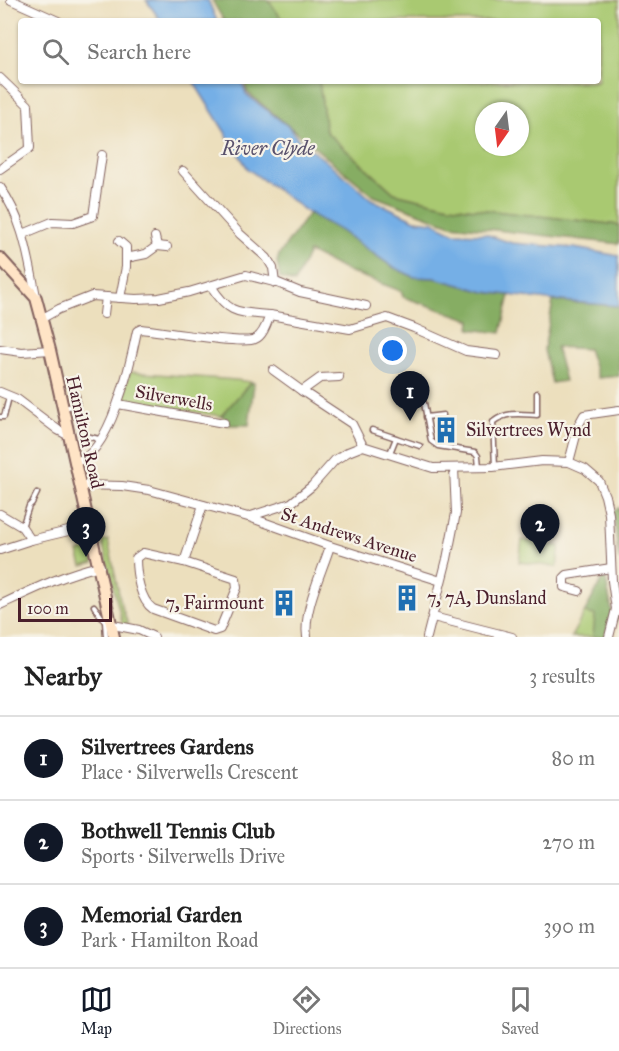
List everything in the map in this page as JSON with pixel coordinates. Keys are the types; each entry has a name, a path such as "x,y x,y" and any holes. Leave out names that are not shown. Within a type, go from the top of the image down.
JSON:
{"main road":[{"name":"Hamilton Road","path":"0,258 36,298 114,631"}],"street":[{"path":"11,0 51,18"},
{"path":"0,78 28,105 31,145 27,151 0,169"},
{"path":"23,234 52,222 74,223 93,216 102,155"},
{"path":"183,171 240,234 267,258 273,268 275,282"},
{"path":"0,187 15,211 23,234 36,298"},
{"path":"154,237 157,246"},
{"path":"119,241 126,247 120,298"},
{"path":"126,258 146,254 157,246 167,247"},
{"path":"41,319 83,298 92,296 136,300 178,296 246,274 300,292 366,306"},
{"path":"211,286 233,311 350,329 387,318 466,351 497,356"},
{"path":"104,314 106,297"},
{"path":"75,462 81,461 95,451 118,404 128,377 137,331 150,330 229,340 254,340 260,336 270,315"},
{"path":"0,349 22,352 50,350"},
{"path":"273,370 352,424 363,446"},
{"path":"302,392 320,378 339,377"},
{"path":"0,392 17,399 69,436"},
{"name":"Silverwells","path":"118,404 224,423"},
{"path":"569,462 579,424 584,415 619,410"},
{"path":"248,517 291,503 312,486 335,460 363,446 433,468 515,466 542,461 569,462 585,469 599,481 605,496 609,514 611,568 618,608 609,637"},
{"path":"428,637 456,513 454,468"},
{"name":"St Andrews Avenue","path":"80,485 122,486 149,490 248,517 441,581"},
{"path":"184,562 203,505"},
{"path":"0,514 22,527 31,540"},
{"path":"0,550 89,526"},
{"path":"307,637 305,626 309,609 330,546"},
{"path":"148,553 184,562 232,577 237,583 220,629 214,631 153,609 146,603 136,568 136,558 148,553"},
{"path":"0,605 42,585 99,566"},
{"path":"579,591 564,587 564,578 567,575 611,568"},
{"path":"432,617 512,637"},
{"path":"114,631 139,630 154,637"}],"lane":[{"path":"495,466 493,422 511,413 537,415 537,393"},
{"path":"0,417 4,417 9,396"},
{"path":"63,408 77,405 77,396"},
{"path":"424,403 431,441 438,446 475,452 478,456 479,468"},
{"path":"426,417 443,415"},
{"path":"372,430 420,446"},
{"path":"86,436 100,440"},
{"path":"390,453 396,438"},
{"path":"22,527 29,506 37,494"},
{"path":"94,606 105,622 106,637"}],"green space":[{"path":"212,0 266,0 281,18 222,18"},
{"path":"266,0 619,0 619,225 449,206 394,193 326,132 319,84 601,84 601,18 281,18"},
{"path":"246,84 319,84 326,132 394,193 449,206 619,225 619,244 451,225 374,196 247,92"},
{"path":"309,213 341,231 393,267 414,277 435,278 485,292 510,295 501,333 470,329 471,320 403,297 401,291 345,270 309,252 294,283 280,278 277,262 279,255"},
{"path":"553,301 619,306 619,376 598,378 588,349 556,347 565,381 552,383 544,350"},
{"path":"130,372 251,382 221,416 121,401"},
{"path":"251,382 254,383 249,425 228,425 228,419 221,416"},
{"path":"619,508 619,561 613,511"},
{"path":"108,540 121,604 128,625 123,626 102,541"},
{"path":"522,540 560,546 557,567 519,562"},
{"path":"90,549 94,563 82,566 78,552"},
{"path":"605,575 612,612 605,637 571,637"},
{"path":"605,575 612,612 605,637 593,637 595,615 584,613"}],"water":[{"path":"146,0 208,0 216,18 159,18"},
{"name":"River Clyde","path":"195,84 243,84 246,94 289,127 298,139 371,199 415,220 433,222 454,233 485,234 512,243 574,248 619,256 619,306 485,292 435,278 414,277 393,267 341,231 309,213 248,169"}],"place":[{"name":"Silvertrees Gardens","path":"410,421"},
{"name":"Silvertrees Wynd","path":"446,430"},
{"name":"Bothwell Tennis Club","path":"540,554"},
{"name":"Memorial Garden","path":"86,557"},
{"name":"7, 7A, Dunsland","path":"407,598"},
{"name":"7, Fairmount","path":"284,603"}]}
